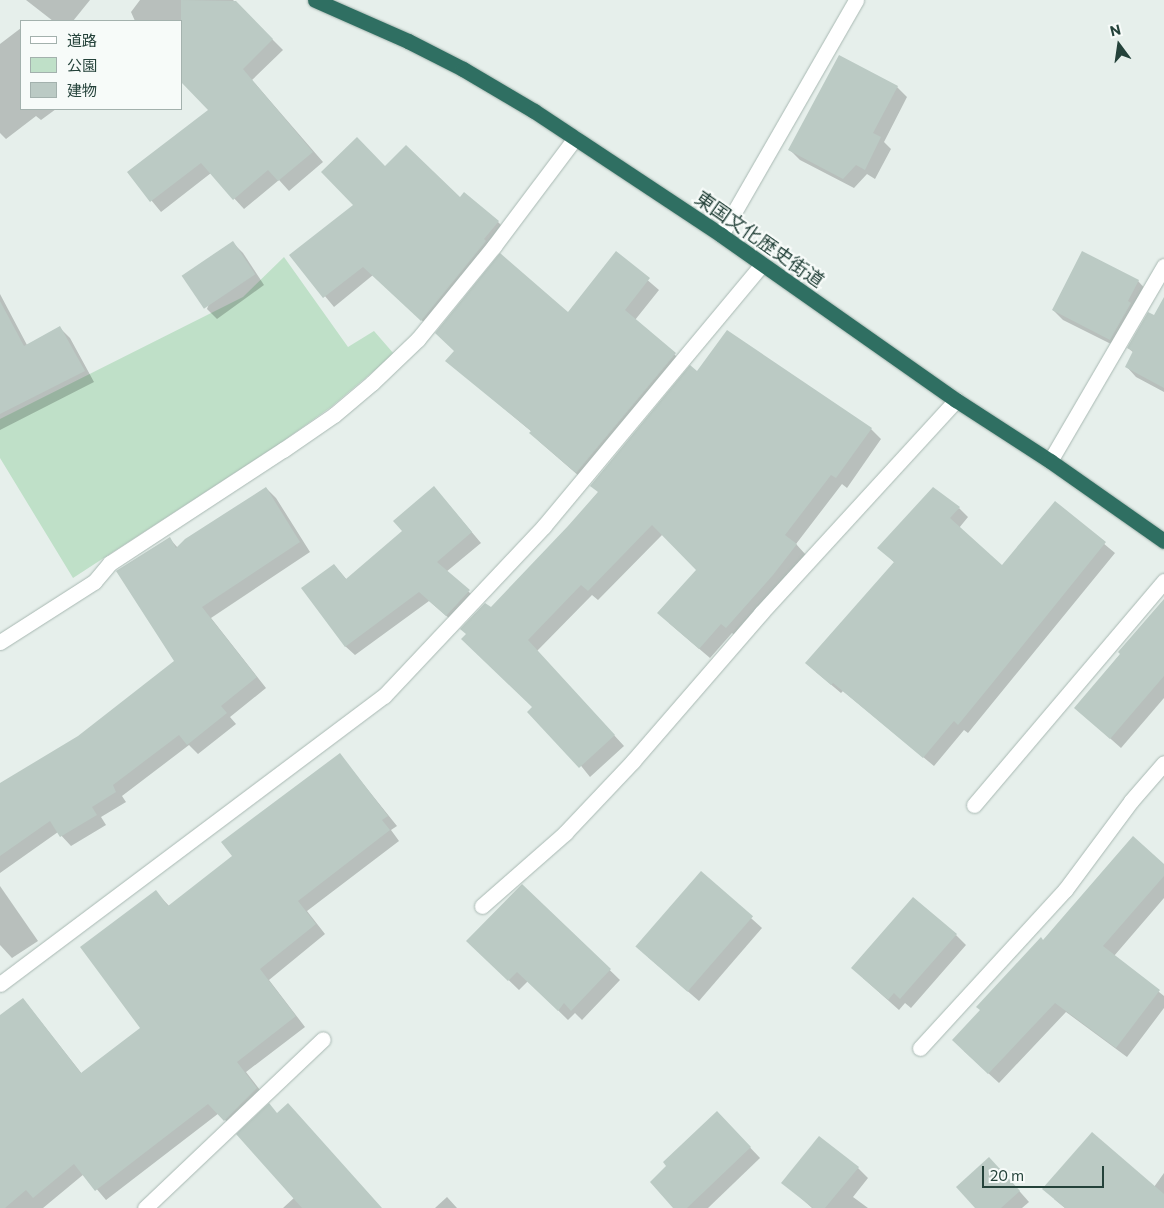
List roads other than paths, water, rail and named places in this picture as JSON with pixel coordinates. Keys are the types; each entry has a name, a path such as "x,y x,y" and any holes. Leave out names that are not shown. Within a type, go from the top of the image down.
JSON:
{"highway":[{"name":"東国文化歴史街道","path":"315,0 408,41 534,111 721,235 956,400 1050,461 1164,541"}],"street":[{"path":"721,235 856,0"},
{"path":"0,642 94,582 110,563 283,450 334,415 372,384 418,339 494,246 575,138"},
{"path":"0,984 384,696 544,526 762,264"},
{"path":"1050,461 1164,266"},
{"path":"482,906 565,833 626,768 761,613 956,400"},
{"path":"974,805 1164,581"},
{"path":"920,1048 1065,890 1131,801 1164,763"},
{"path":"145,1208 323,1039"}]}
